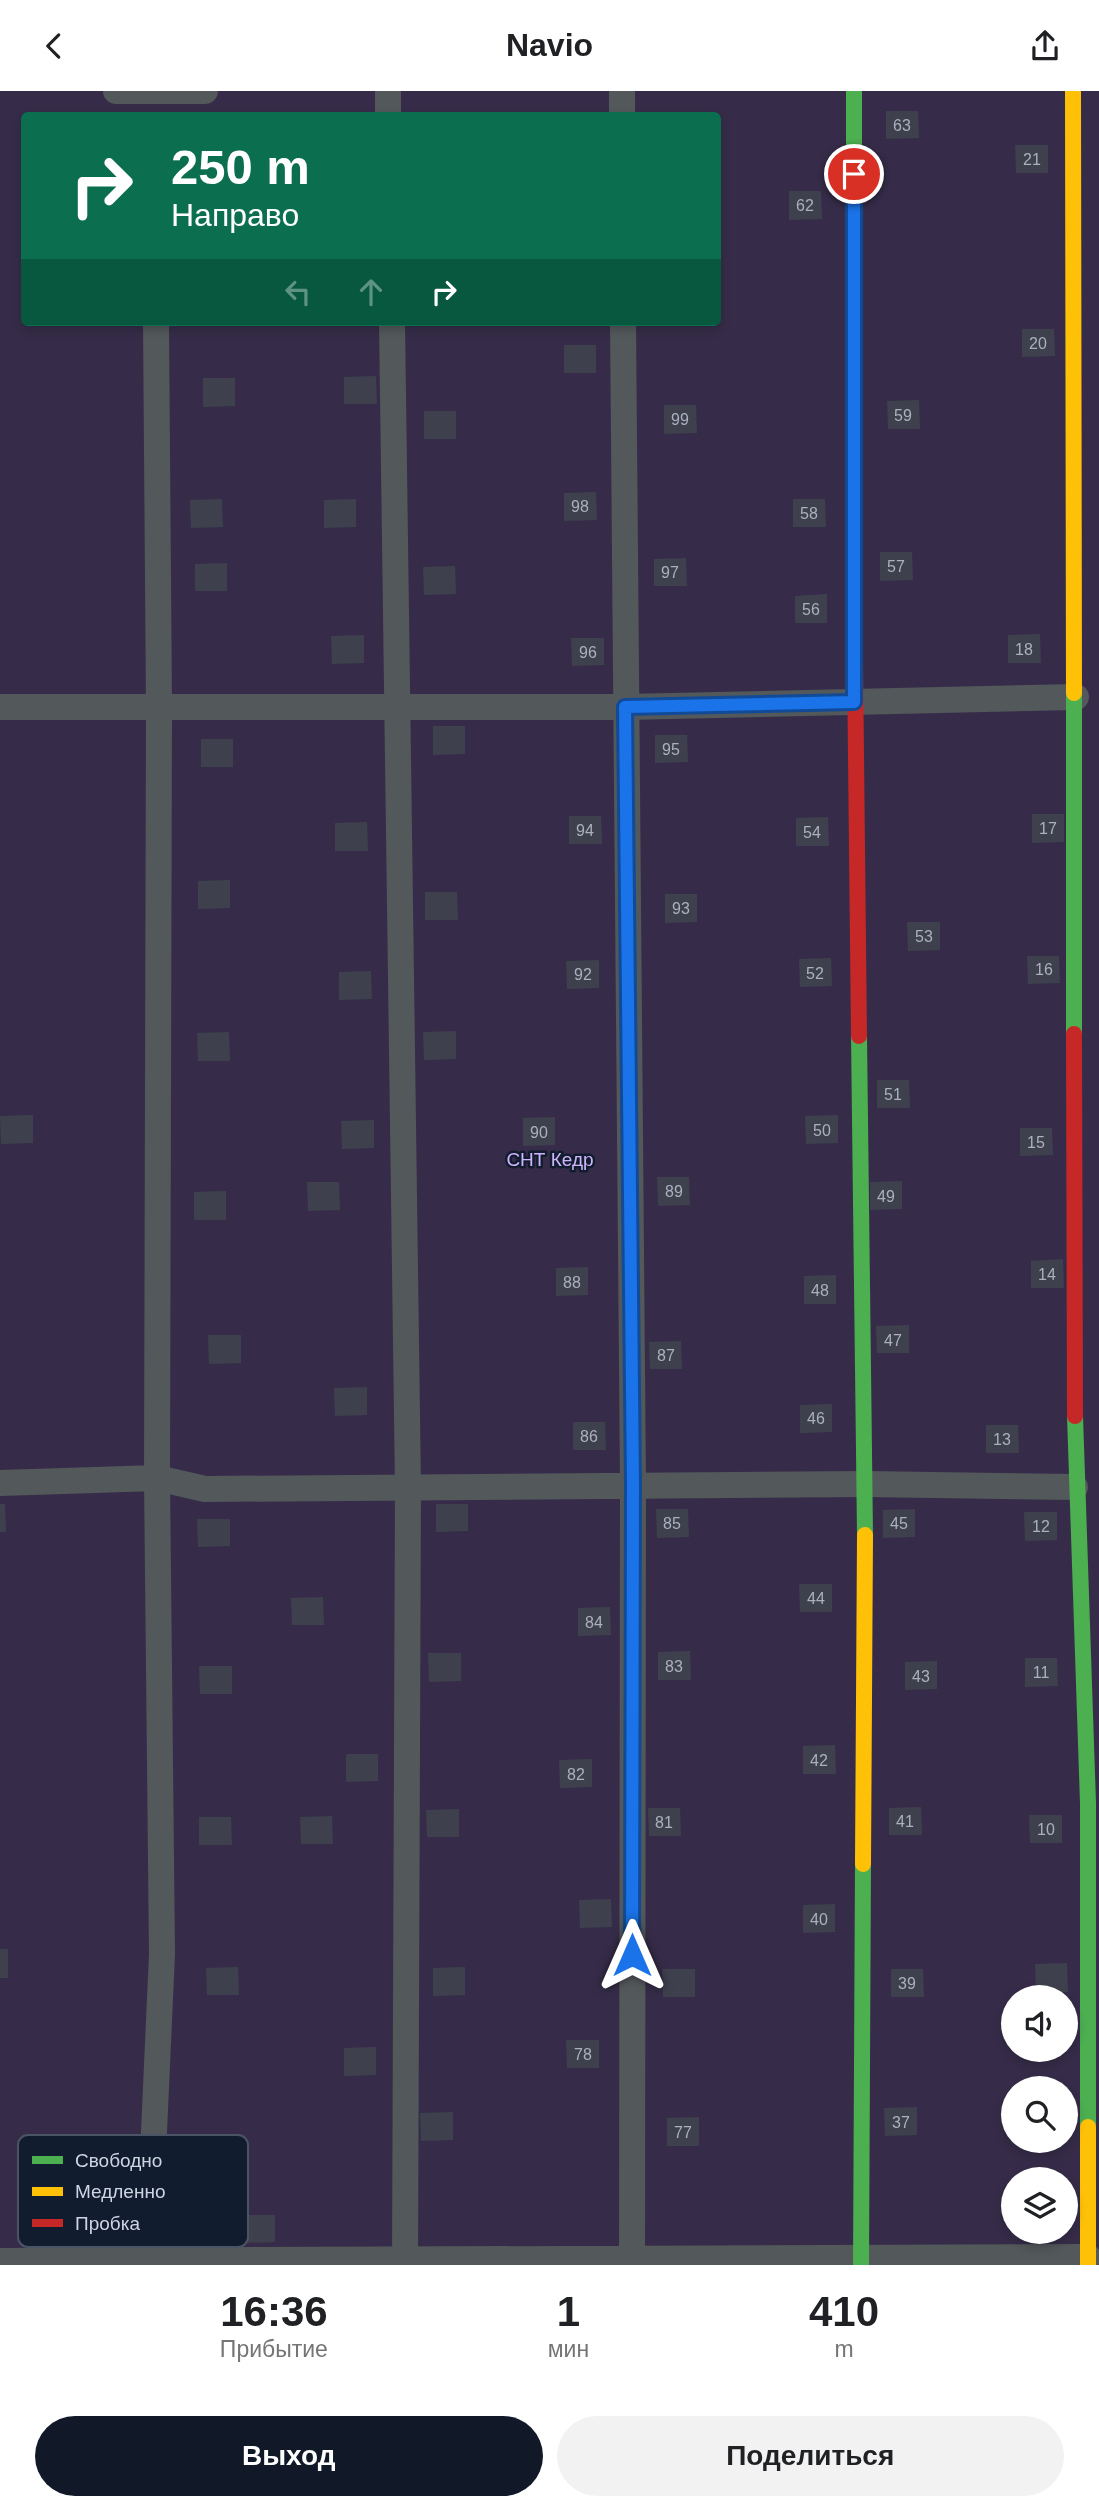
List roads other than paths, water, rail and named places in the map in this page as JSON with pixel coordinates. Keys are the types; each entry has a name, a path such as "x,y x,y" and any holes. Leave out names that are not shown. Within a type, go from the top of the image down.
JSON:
{"street":[{"path":"116,91 162,100 205,91"},
{"path":"388,91 388,112"},
{"path":"622,91 622,112"},
{"path":"854,91 854,702 865,1484 861,2262"},
{"path":"0,2261 1088,2261 1088,1803 1075,1487 1076,697 1073,91"},
{"path":"154,2135 162,1954 157,1478 159,707 156,326"},
{"path":"392,326 408,1488 405,2263"},
{"path":"623,326 633,1485 632,2262"},
{"path":"0,707 625,707 1076,697"},
{"path":"0,1483 157,1478 205,1489 865,1484 1075,1487"}],"park label":[{"name":"СНТ Кедр","path":"550,1159"}]}
